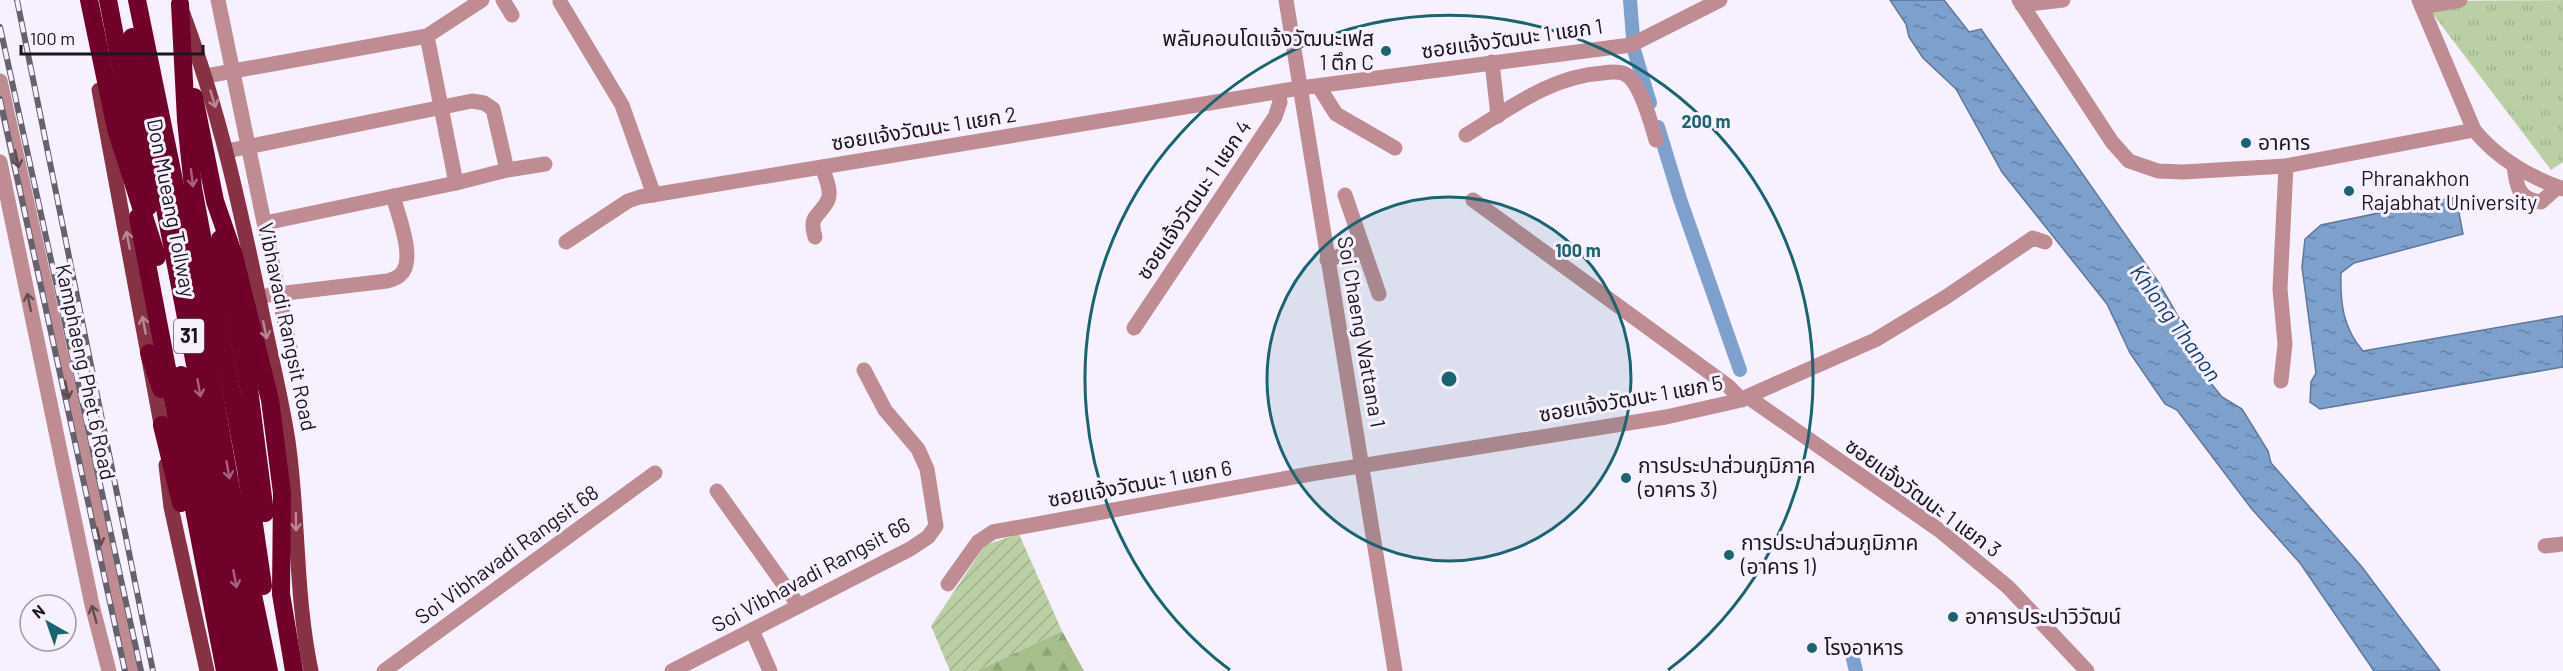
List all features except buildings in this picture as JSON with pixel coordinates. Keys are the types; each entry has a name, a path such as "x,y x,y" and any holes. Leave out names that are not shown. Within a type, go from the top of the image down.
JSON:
{"highway":[{"path":"89,0 116,129 157,257"},
{"name":"31","path":"94,0 186,468 223,671"},
{"name":"Don Mueang Tollway","path":"108,0 238,671"},
{"name":"Don Mueang Tollway","path":"125,0 254,671"},
{"name":"31","path":"137,0 188,249 232,495 268,664"},
{"path":"179,2 186,120 193,188 246,469 263,590 268,664"},
{"path":"183,57 215,201 234,256 270,400 282,493 281,594 294,671"},
{"path":"150,353 186,468"},
{"path":"162,425 223,671"}],"main road":[{"name":"31","path":"82,0 150,353 162,425 171,507 207,671"},
{"name":"Vibhavadi Rangsit Road","path":"179,2 206,76 227,150 288,438 296,511 299,598 311,671"}],"street":[{"path":"218,0 290,348"},
{"path":"206,76 427,36 482,0"},
{"path":"503,0 512,15"},
{"name":"Soi Chaeng Wattana 1","path":"1286,0 1395,671"},
{"name":"ซอยแจ้งวัฒนะ 1 แยก 1","path":"1300,88 1631,45 1720,0"},
{"path":"2020,2 2063,0"},
{"path":"2460,0 2420,4 2474,130 2488,147 2514,165 2561,188 2541,202 2526,199 2519,192 2514,165"},
{"path":"560,2 622,105 654,195"},
{"path":"2020,2 2112,142 2129,161 2158,171 2182,172 2286,166 2474,130"},
{"path":"427,36 456,183"},
{"path":"1492,63 1498,116"},
{"path":"1466,135 1551,85 1569,78 1614,72 1625,74 1637,87 1656,140"},
{"name":"Kamphaeng Phet 6 Road","path":"0,81 131,671"},
{"path":"1319,87 1336,114 1395,148"},
{"name":"ซอยแจ้งวัฒนะ 1 แยก 2","path":"566,242 628,201 654,195 1300,88"},
{"name":"ซอยแจ้งวัฒนะ 1 แยก 4","path":"1134,328 1275,117 1280,102 1278,92"},
{"path":"227,150 472,101 484,103 494,109 507,170"},
{"name":"Kamphaeng Phet 6 Road","path":"0,162 92,605 109,671"},
{"path":"265,223 507,170 545,164"},
{"path":"2281,381 2285,344 2280,289 2286,166"},
{"path":"815,237 812,227 813,219 829,200 822,167"},
{"path":"1345,195 1379,294"},
{"path":"258,297 387,282 400,275 406,266 408,251 393,196"},
{"name":"ซอยแจ้งวัฒนะ 1 แยก 3","path":"1473,200 1728,386 1939,530 2008,588 2087,671"},
{"name":"ซอยแจ้งวัฒนะ 1 แยก 5","path":"1363,466 1666,417 1745,398 1875,340 1946,297 2033,238 2045,242"},
{"path":"1327,260 1363,248"},
{"path":"41,360 60,356"},
{"name":"Soi Vibhavadi Rangsit 66","path":"672,671 910,549 928,537 936,526 927,469 918,449 885,410 864,370"},
{"name":"ซอยแจ้งวัฒนะ 1 แยก 6","path":"948,584 978,542 993,532 1363,466"},
{"name":"Soi Vibhavadi Rangsit 68","path":"384,671 655,473"},
{"path":"717,491 799,606"},
{"path":"2545,546 2563,544"},
{"path":"752,630 770,671"}],"green space":[{"path":"2563,0 2563,162 2551,170 2423,1"},
{"path":"1019,534 1062,631 976,671 950,671 931,626 985,545"},
{"path":"1062,631 1084,671 976,671"}],"water":[{"name":"Khlong Thanon","path":"1890,0 1944,0 1969,32 1981,29 2159,283 2196,348 2197,366 2222,397 2242,409 2268,451 2271,463 2362,567 2440,671 2374,671 2300,563 2251,508 2177,410 2165,404 2130,353 2107,304 2002,172 1956,89 1923,58 1909,37 1906,24"},
{"path":"2456,197 2463,234 2354,263 2341,273 2344,315 2356,342 2363,351 2563,316 2563,367 2320,409 2310,402 2311,382 2316,373 2302,267 2305,239 2321,225"}],"waterway":[{"path":"1630,0 1634,50 1650,103"},
{"path":"1658,127 1680,199 1740,370"},
{"path":"1853,659 1856,671"}],"railway":[{"path":"17,0 153,671"},
{"path":"0,27 141,671"},
{"path":"0,99 125,671"}],"place":[{"name":"พลัมคอนโดแจ้งวัฒนะเฟส 1 ตึก C","path":"1386,51"},
{"name":"อาคาร","path":"2246,143"},
{"name":"Phranakhon Rajabhat University","path":"2349,191"},
{"name":"การประปาส่วนภูมิภาค (อาคาร 3)","path":"1626,478"},
{"name":"การประปาส่วนภูมิภาค (อาคาร 1)","path":"1729,555"},
{"name":"อาคารประปาวิวัฒน์","path":"1953,617"},
{"name":"โรงอาหาร","path":"1812,648"}]}
